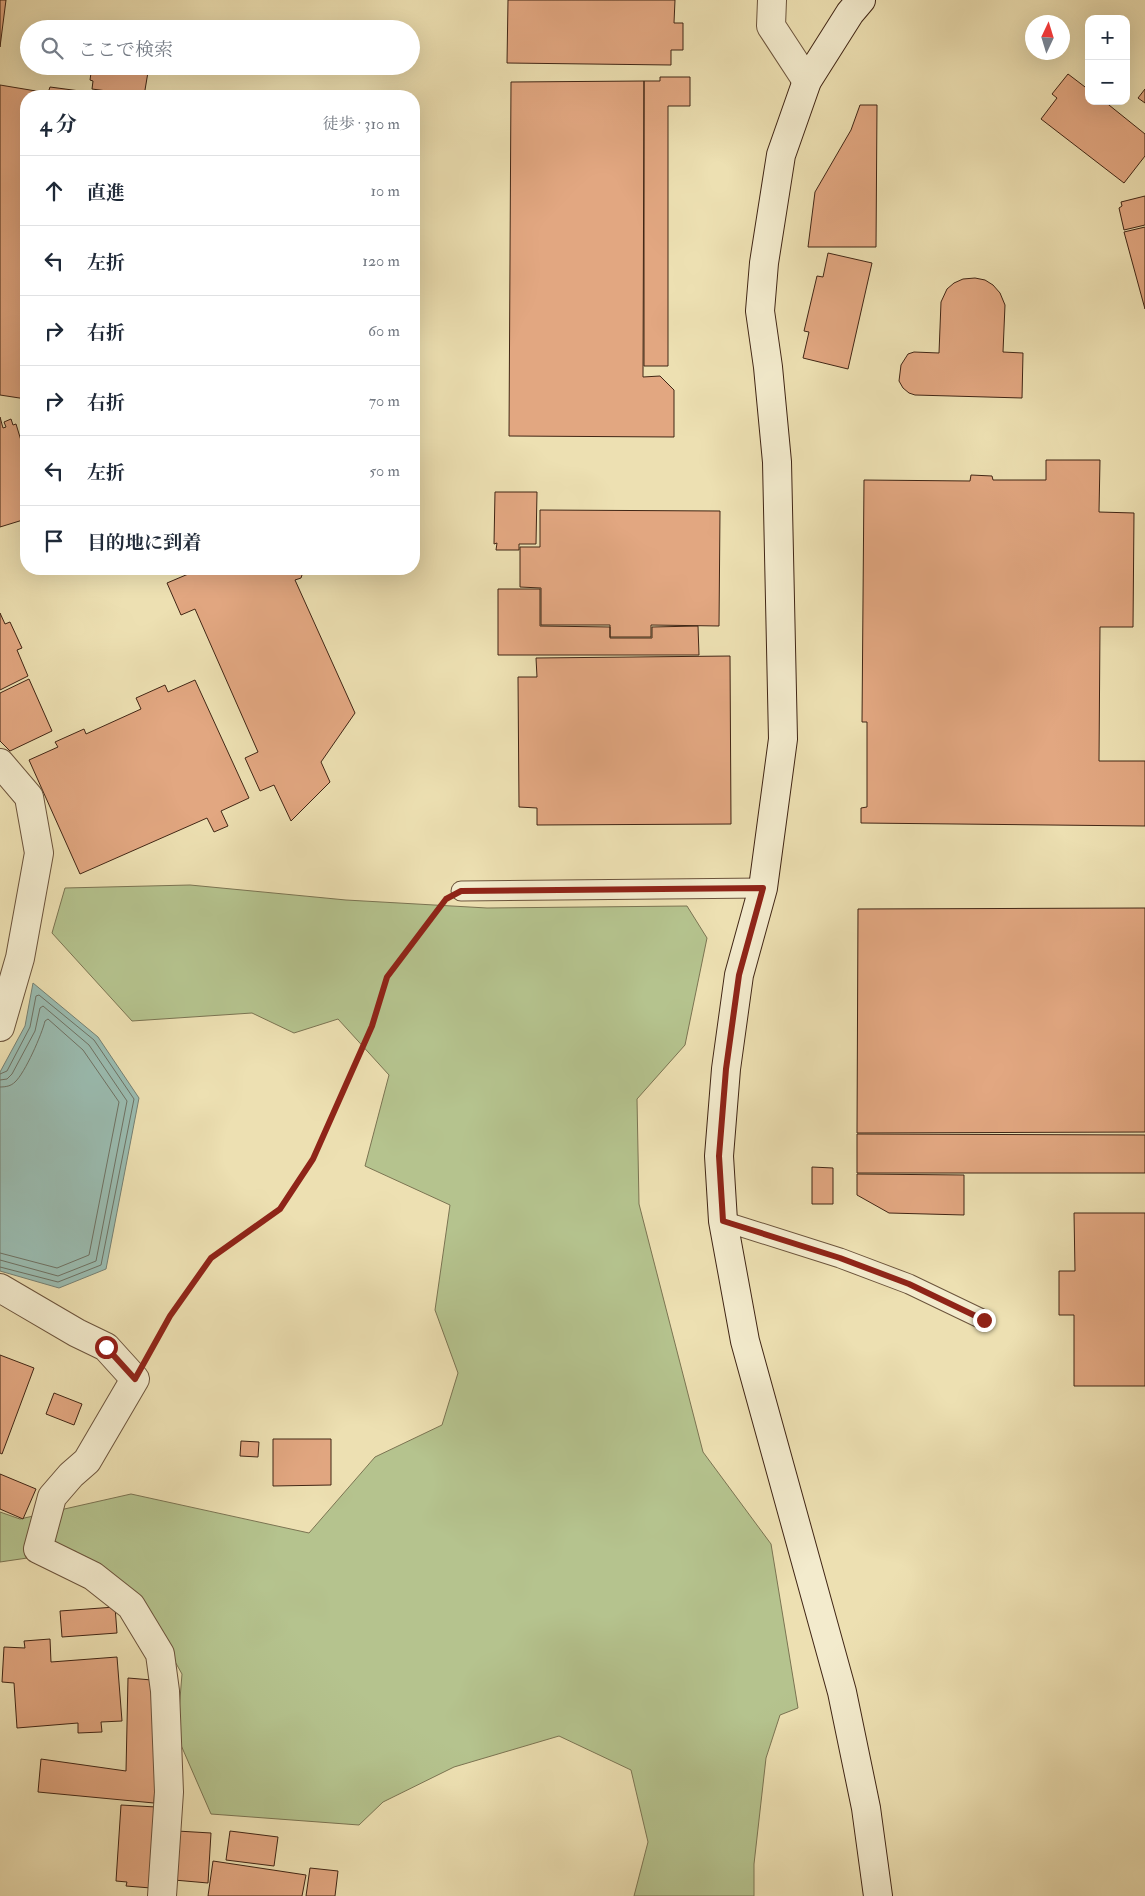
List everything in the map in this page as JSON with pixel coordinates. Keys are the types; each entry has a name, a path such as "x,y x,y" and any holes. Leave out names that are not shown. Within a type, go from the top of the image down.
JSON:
{"street":[{"path":"772,0 771,26 806,81"},
{"path":"861,0 850,13 806,81 781,155 768,230 760,311 768,367 777,462 783,739 763,888 739,975 726,1069 719,1156 723,1221 745,1341 842,1692 866,1808 878,1896"},
{"path":"0,763 29,798 39,852 20,958 0,1027"},
{"path":"0,1288 77,1333 106,1347 135,1379 87,1461 71,1475 52,1497 38,1549 92,1576 131,1606 160,1654 165,1691 168,1792 162,1896"}],"lane":[{"path":"461,891 763,888"},
{"path":"723,1221 840,1258 909,1284 984,1320"}],"path":[{"path":"135,1379 170,1316 211,1258 280,1209 313,1159 372,1026 387,977 446,899 461,891"}],"green space":[{"path":"190,885 346,900 487,908 687,906 707,938 685,1045 637,1099 639,1204 703,1452 771,1544 798,1708 780,1715 766,1758 754,1864 754,1896 634,1896 648,1842 631,1770 559,1736 454,1767 383,1802 359,1825 211,1814 177,1736 182,1674 138,1596 75,1551 0,1562 0,1512 20,1519 131,1494 309,1533 375,1457 442,1425 458,1373 435,1310 450,1205 365,1166 389,1075 338,1019 294,1033 252,1013 132,1021 52,933 65,888"}],"water":[{"path":"33,983 98,1037 139,1098 106,1269 59,1288 0,1271 0,1072 25,1026"}],"building":[{"path":"0,0 6,0 0,47"},
{"path":"508,0 675,0 674,23 683,23 683,50 671,50 671,65 507,63"},
{"path":"1068,74 1085,87 1085,105 1109,105 1145,134 1145,156 1124,183 1041,119 1057,98 1052,94"},
{"path":"91,75 148,75 145,90 92,89 93,81 90,80"},
{"path":"660,77 690,77 690,106 668,106 668,366 644,366 644,81 660,81"},
{"path":"644,81 643,377 660,376 674,390 674,437 509,436 511,82"},
{"path":"0,85 30,90 20,90 20,398 0,395"},
{"path":"50,87 72,90 49,90"},
{"path":"1145,89 1145,103 1138,98"},
{"path":"860,105 877,105 876,247 808,247 815,192 851,130"},
{"path":"1145,196 1145,225 1124,230 1119,208 1122,206 1121,202"},
{"path":"1145,227 1145,309 1124,232"},
{"path":"828,253 872,263 848,369 803,358 809,332 804,331 817,276 823,277"},
{"path":"975,278 985,280 993,285 1000,293 1005,305 1003,352 1023,353 1022,398 915,395 909,393 899,381 901,365 908,354 914,352 939,353 941,302 947,289 963,279"},
{"path":"0,417 3,428 6,427 4,422 11,419 13,425 16,424 20,437 20,521 0,527"},
{"path":"1046,460 1100,460 1099,512 1134,513 1133,627 1100,627 1099,761 1145,761 1145,826 861,823 861,808 867,807 867,722 862,722 864,480 970,481 971,475 992,476 993,480 1046,480"},
{"path":"495,492 537,492 536,544 519,544 519,550 496,550 497,543 494,544"},
{"path":"540,510 720,511 719,626 651,625 651,637 610,637 610,625 541,625 541,588 520,587 520,547 540,547"},
{"path":"186,575 302,575 301,578 295,580 355,713 321,762 330,782 291,821 274,785 260,791 245,758 258,752 195,609 181,615 167,583"},
{"path":"498,589 540,589 540,626 610,627 610,638 652,638 652,627 698,626 699,655 498,655"},
{"path":"0,613 5,624 10,622 22,648 17,650 28,676 0,690"},
{"path":"730,656 731,824 537,825 537,808 519,807 518,677 537,677 536,658"},
{"path":"29,679 52,731 10,751 0,741 0,693"},
{"path":"195,680 249,798 221,811 228,826 214,832 207,818 80,874 29,760 58,747 55,742 84,729 86,734 141,709 136,698 165,685 168,692"},
{"path":"1145,908 1145,1132 857,1133 858,909"},
{"path":"857,1134 1145,1135 1145,1173 857,1173"},
{"path":"812,1167 833,1168 833,1204 812,1204"},
{"path":"857,1174 964,1175 964,1215 889,1213 857,1195"},
{"path":"1074,1213 1145,1213 1145,1386 1074,1386 1074,1315 1059,1315 1059,1271 1075,1271"},
{"path":"0,1355 34,1368 2,1454 0,1453"},
{"path":"54,1393 82,1404 74,1425 46,1414"},
{"path":"273,1439 331,1439 331,1485 273,1486"},
{"path":"241,1441 259,1442 258,1457 240,1456"},
{"path":"0,1474 36,1489 23,1519 0,1509"},
{"path":"115,1607 117,1633 62,1637 60,1611"},
{"path":"50,1639 51,1662 117,1657 122,1721 101,1722 102,1732 78,1733 78,1723 17,1728 14,1683 2,1682 4,1647 25,1648 24,1641"},
{"path":"128,1678 152,1680 159,1715 154,1803 38,1792 41,1759 126,1771"},
{"path":"121,1805 156,1807 151,1888 126,1886 127,1882 116,1881"},
{"path":"177,1831 211,1833 208,1883 174,1880"},
{"path":"230,1831 278,1837 274,1866 226,1860"},
{"path":"213,1861 306,1875 302,1896 208,1896"},
{"path":"310,1868 338,1871 335,1896 306,1896"}],"route":[{"path":"106,1347 135,1379 170,1316 211,1258 242,1234 280,1209 313,1159 372,1026 387,977 446,899 461,891 763,888 739,975 726,1069 719,1156 723,1221 840,1258 909,1284 984,1320"}]}
